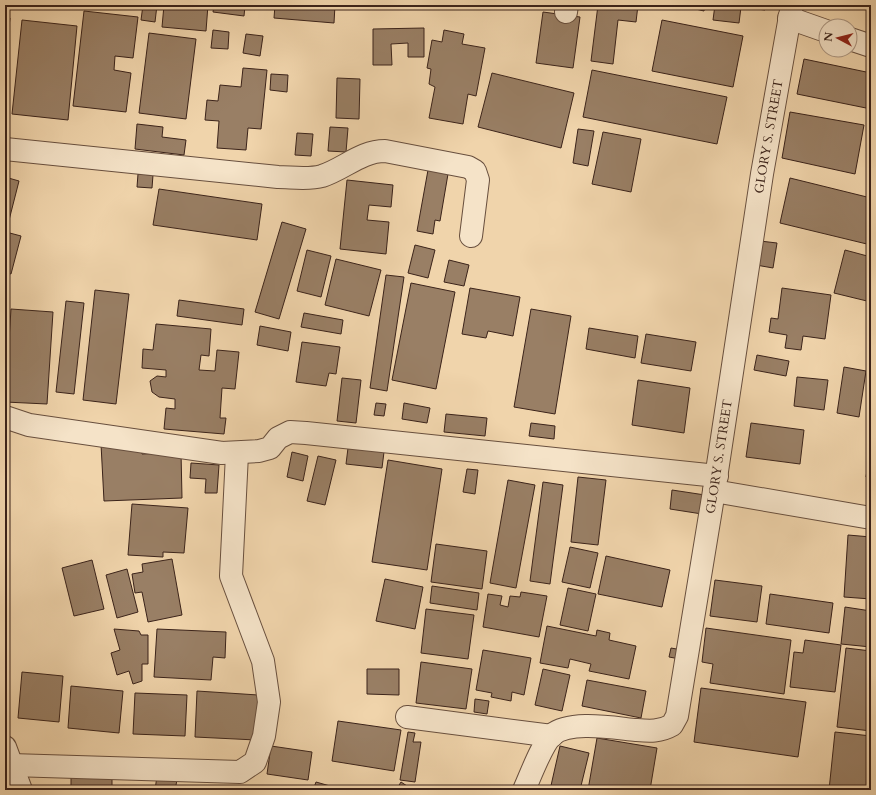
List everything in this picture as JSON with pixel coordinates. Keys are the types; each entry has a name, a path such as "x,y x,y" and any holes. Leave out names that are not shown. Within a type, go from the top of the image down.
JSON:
{"street":[{"path":"791,12 818,27"},
{"name":"GLORY S. STREET","path":"552,736 562,730 584,726 656,732 672,725 676,716 715,483 762,174 791,12"},
{"path":"858,42 871,46"},
{"path":"5,149 278,177 306,178 320,176 373,151 385,151 468,167 475,171 478,180 471,236"},
{"path":"5,417 29,425 237,454 270,448 278,438 290,432 306,433 715,483 871,518"},
{"path":"21,790 8,756 240,772 255,762 264,736 269,702 263,661 231,576 237,454"},
{"path":"407,718 552,736 535,764 524,790"}],"building":[{"path":"143,5 157,5 155,22 141,20"},
{"path":"164,5 208,5 206,31 162,27"},
{"path":"214,5 250,5 250,7 245,6 244,16 213,12"},
{"path":"275,5 335,5 334,23 274,18"},
{"path":"598,5 638,5 636,22 618,20 613,64 591,61"},
{"path":"679,5 705,5 704,11"},
{"path":"715,5 765,5 765,10 741,7 739,23 713,20"},
{"path":"84,11 138,17 133,58 115,56 114,70 131,73 126,112 73,106"},
{"path":"543,12 580,17 573,68 536,63"},
{"path":"5,18 10,18 5,62"},
{"path":"22,20 77,26 68,120 12,114"},
{"path":"662,20 743,36 733,87 652,71"},
{"path":"424,28 424,57 408,57 408,43 391,44 392,65 373,65 373,29"},
{"path":"213,30 229,32 228,49 211,48"},
{"path":"444,30 464,34 462,44 485,48 476,96 468,94 463,124 429,118 435,87 429,84 431,69 427,68 432,40 442,42"},
{"path":"149,33 196,39 186,119 139,113"},
{"path":"246,34 263,36 260,56 243,53"},
{"path":"804,59 871,73 871,109 797,94"},
{"path":"243,68 267,70 261,129 248,128 246,150 217,148 219,121 205,120 207,100 218,101 220,85 241,87"},
{"path":"592,70 727,97 717,144 583,117"},
{"path":"492,73 574,93 561,148 478,127"},
{"path":"271,74 288,75 287,92 270,90"},
{"path":"337,78 360,79 359,119 336,118"},
{"path":"790,112 864,125 855,174 782,158"},
{"path":"137,124 163,127 162,137 186,140 184,155 135,149"},
{"path":"330,127 348,128 346,152 328,151"},
{"path":"578,129 594,131 588,166 573,163"},
{"path":"603,132 641,139 631,192 592,184"},
{"path":"297,133 313,134 311,156 295,155"},
{"path":"871,149 871,174 867,173"},
{"path":"428,170 448,174 440,221 435,220 433,234 417,231"},
{"path":"138,174 153,175 152,188 137,187"},
{"path":"5,177 19,181 6,232 21,236 11,274 5,272"},
{"path":"790,178 871,198 871,245 780,223"},
{"path":"347,180 393,185 391,207 369,205 367,220 389,222 386,254 340,249"},
{"path":"159,189 262,204 257,240 153,225"},
{"path":"282,222 306,229 279,319 255,312"},
{"path":"760,241 777,243 773,268 756,265"},
{"path":"415,245 435,250 428,278 408,273"},
{"path":"307,250 331,256 321,297 297,291"},
{"path":"845,250 871,257 871,302 834,293"},
{"path":"336,259 381,270 369,316 325,305"},
{"path":"449,260 469,265 464,286 444,282"},
{"path":"386,275 404,277 387,391 370,388"},
{"path":"411,283 455,292 436,389 392,380"},
{"path":"470,288 520,297 513,336 488,331 486,338 462,334"},
{"path":"782,288 831,295 825,339 803,336 801,350 785,348 787,335 769,332 771,318 778,319"},
{"path":"95,290 129,294 116,404 83,400"},
{"path":"179,300 244,309 242,325 177,316"},
{"path":"66,301 84,303 74,394 56,392"},
{"path":"11,309 53,312 47,404 5,402"},
{"path":"531,309 571,316 555,414 514,407"},
{"path":"304,313 343,320 341,334 301,327"},
{"path":"156,324 211,329 209,356 201,355 199,370 215,371 217,350 239,352 235,389 222,388 220,418 226,418 224,434 164,429 166,408 175,409 175,399 159,397 152,392 150,381 157,376 166,377 166,370 142,368 143,349 153,350"},
{"path":"260,326 291,332 288,351 257,345"},
{"path":"589,328 638,336 635,358 586,349"},
{"path":"646,334 696,342 691,371 641,363"},
{"path":"302,342 340,347 336,374 329,373 326,386 296,382"},
{"path":"757,355 789,361 786,376 754,370"},
{"path":"844,367 866,371 859,417 837,413"},
{"path":"797,377 828,380 824,410 794,406"},
{"path":"342,378 361,380 356,423 337,421"},
{"path":"638,380 690,388 684,433 632,425"},
{"path":"376,403 386,404 384,416 374,415"},
{"path":"404,403 430,408 427,423 402,419"},
{"path":"446,414 487,418 485,436 444,432"},
{"path":"531,423 555,426 554,439 529,436"},
{"path":"751,423 804,430 800,464 746,457"},
{"path":"141,442 142,454 181,452 182,498 104,501 101,444"},
{"path":"871,443 871,477 866,477"},
{"path":"348,448 384,452 382,468 346,464"},
{"path":"292,452 308,456 303,481 287,477"},
{"path":"318,456 336,460 325,505 307,501"},
{"path":"388,460 442,469 427,570 372,562"},
{"path":"191,463 219,465 217,493 205,493 206,479 190,478"},
{"path":"467,469 478,470 475,494 463,492"},
{"path":"578,477 606,480 598,545 571,542"},
{"path":"508,480 535,485 516,588 490,583"},
{"path":"543,482 563,485 550,584 530,581"},
{"path":"672,490 705,495 702,514 670,509"},
{"path":"132,504 188,508 184,553 163,552 163,557 128,555"},
{"path":"848,535 871,537 871,599 844,597"},
{"path":"436,544 487,551 482,589 431,582"},
{"path":"570,547 598,553 590,588 562,582"},
{"path":"606,556 670,570 662,607 598,594"},
{"path":"172,559 182,615 148,622 142,592 135,593 132,574 143,572 142,564"},
{"path":"92,560 104,609 74,616 62,568"},
{"path":"127,569 138,612 117,618 106,575"},
{"path":"385,579 423,587 415,629 376,621"},
{"path":"715,580 762,586 757,622 710,616"},
{"path":"432,586 479,593 477,610 430,603"},
{"path":"568,588 596,594 588,631 560,625"},
{"path":"521,592 547,596 539,637 483,627 488,594 502,596 500,605 508,607 510,596 520,597"},
{"path":"770,594 833,603 829,633 766,624"},
{"path":"845,607 871,611 871,647 841,644"},
{"path":"426,609 474,615 468,659 421,653"},
{"path":"547,626 596,636 597,630 610,633 609,640 636,646 629,679 589,671 591,664 570,659 568,668 540,663"},
{"path":"706,628 791,640 784,694 710,683 713,664 702,662"},
{"path":"114,629 139,631 141,635 148,635 148,664 142,664 142,681 133,684 129,671 117,675 111,653 120,650"},
{"path":"157,629 226,632 225,658 213,657 211,680 154,677"},
{"path":"805,640 841,645 835,692 790,687 794,652 803,653"},
{"path":"671,648 682,650 680,659 669,657"},
{"path":"846,648 871,651 871,731 837,727"},
{"path":"483,650 531,658 524,695 512,692 511,701 491,697 492,693 476,690"},
{"path":"421,662 472,669 466,709 416,703"},
{"path":"367,669 399,669 399,695 367,694"},
{"path":"543,669 570,675 562,711 535,705"},
{"path":"22,672 63,676 59,722 18,718"},
{"path":"587,680 646,691 641,718 582,706"},
{"path":"71,686 123,691 119,733 68,728"},
{"path":"701,688 806,702 798,757 694,742"},
{"path":"197,691 258,695 256,740 195,737"},
{"path":"135,693 187,695 185,736 133,734"},
{"path":"475,699 489,701 487,714 474,712"},
{"path":"338,721 401,730 394,771 332,761"},
{"path":"408,732 415,733 413,742 421,742 415,782 400,780"},
{"path":"835,732 871,736 871,790 829,790"},
{"path":"597,738 657,748 650,790 588,790"},
{"path":"271,746 312,752 308,780 267,774"},
{"path":"560,746 589,753 580,790 550,790"},
{"path":"71,773 112,774 112,790 71,790"},
{"path":"157,776 177,780 175,790 155,790"},
{"path":"316,782 330,786 329,790 313,790"},
{"path":"401,782 413,790 396,790"}]}
